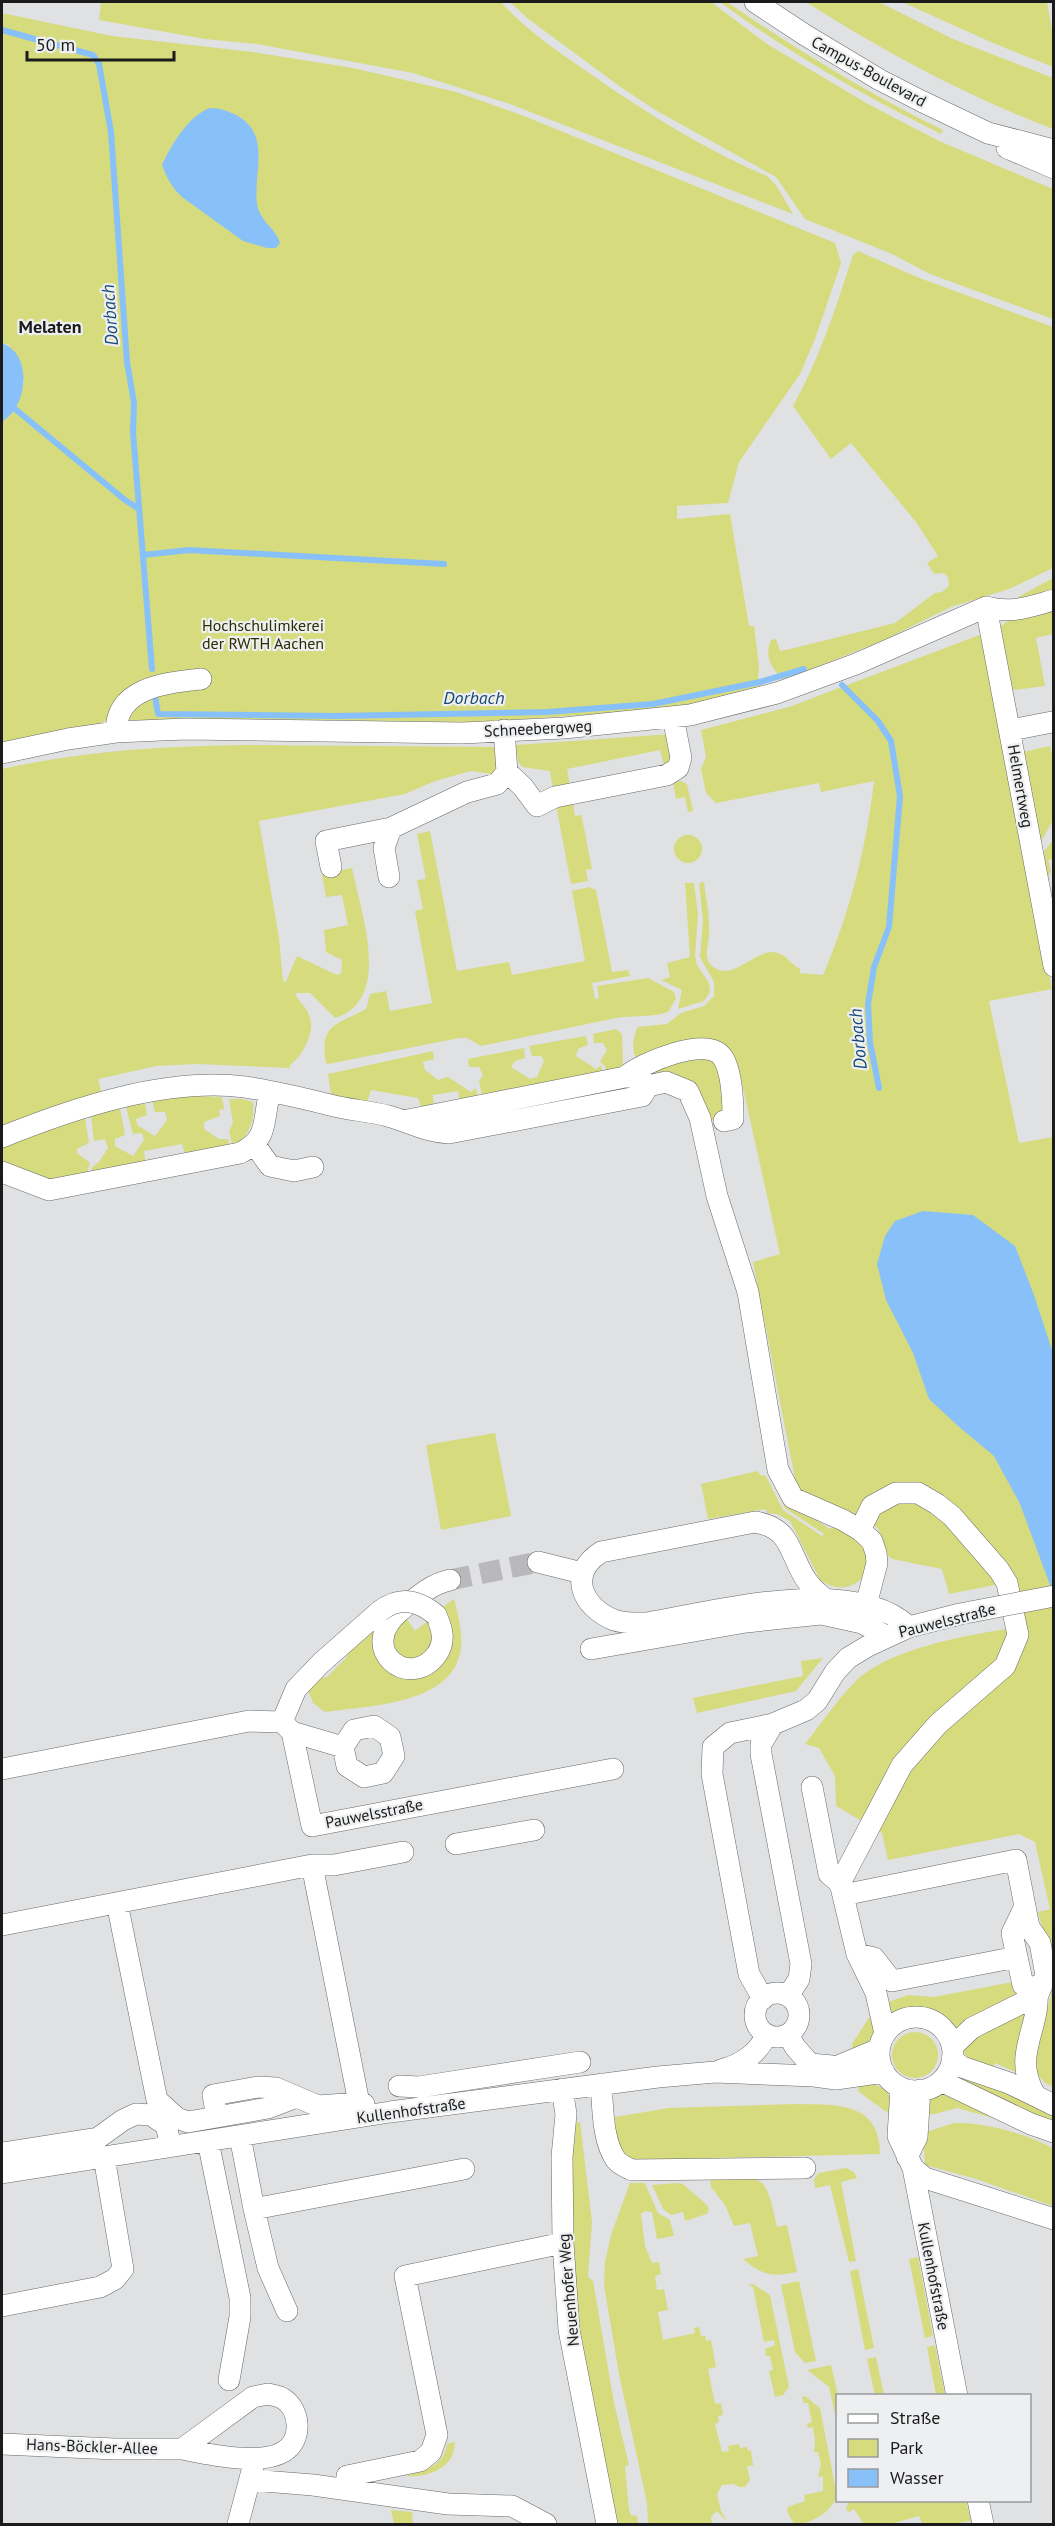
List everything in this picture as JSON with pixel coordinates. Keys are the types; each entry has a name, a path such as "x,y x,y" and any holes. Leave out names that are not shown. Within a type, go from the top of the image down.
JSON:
{"street":[{"name":"Campus-Boulevard","path":"755,2 880,80 988,133 1053,150"},
{"name":"Campus-Boulevard","path":"988,133 1002,146 1053,168"},
{"path":"986,607 1001,611 1016,611 1053,600"},
{"name":"Schneebergweg","path":"2,753 68,739 116,732 185,729 462,733 564,728 690,716 777,693 856,664 986,607"},
{"name":"Helmertweg","path":"986,607 995,664 1011,730 1053,966"},
{"path":"116,732 120,709 138,693 161,684 201,679"},
{"path":"504,730 507,772 523,787 537,806 555,797 674,772 681,758 673,717"},
{"path":"1011,730 1052,722"},
{"path":"331,867 326,841 391,828 467,792 497,784 507,772"},
{"path":"389,877 384,848 391,828"},
{"path":"625,1077 649,1061 669,1055 704,1048 718,1052 724,1059 732,1099 731,1124"},
{"path":"403,1120 625,1077 639,1077 648,1086"},
{"path":"2,1137 71,1111 121,1098 179,1087 244,1087 403,1120 433,1133 448,1133 642,1096 648,1086 666,1082 688,1091 700,1118 717,1196 748,1292 778,1470 793,1498 830,1513 860,1530 872,1541 876,1552 875,1574 866,1605"},
{"path":"2,1172 48,1190 240,1153 255,1145 264,1132 270,1092"},
{"path":"255,1145 270,1167 294,1171 313,1167"},
{"path":"842,1889 902,1765 938,1724 1005,1666 1018,1635 1007,1583 999,1570 968,1534 937,1504 918,1493 896,1493 872,1506 860,1530"},
{"path":"824,1598 809,1584 786,1540 771,1524 755,1522 601,1552 590,1559 582,1573 582,1587 595,1615 596,1629 589,1646 746,1622 821,1614 862,1623 886,1636"},
{"path":"538,1562 582,1573"},
{"path":"287,1726 296,1689 321,1663 380,1611 394,1602 410,1601 420,1603 436,1615 442,1634 442,1646 427,1665 417,1669 393,1663 383,1646 382,1634 394,1617 425,1592 450,1580"},
{"name":"Pauwelsstraße","path":"763,1999 749,1974 711,1764 713,1747 730,1733 773,1724 806,1710 817,1701 835,1672 848,1658 886,1636 960,1614 1053,1596"},
{"path":"590,1603 602,1614 615,1620 637,1623 790,1600 824,1598 885,1610 900,1618 909,1628"},
{"path":"2,1769 249,1721 287,1726 343,1747"},
{"path":"773,1724 761,1744 761,1754 801,1964 799,1979 788,1996"},
{"name":"Pauwelsstraße","path":"287,1726 312,1826 613,1768"},
{"path":"812,1787 829,1874 842,1889 857,1954 872,1983 878,2004 882,2042 880,2061 891,2081 910,2089 932,2087 949,2071 952,2053 972,2028 1038,1995"},
{"path":"456,1844 534,1830"},
{"path":"2,1926 312,1865 334,1865 403,1852"},
{"path":"842,1889 1016,1860 1027,1917 1028,1945 1038,1995 1038,2008 1030,2030 1026,2052 1027,2081 1044,2100"},
{"path":"312,1865 358,2103"},
{"path":"117,1903 157,2100 182,2121 258,2087 276,2088 294,2098 318,2106 358,2103 390,2112"},
{"path":"1027,1917 1012,1933 1023,1985 1038,1995"},
{"path":"857,1954 874,1958 892,1981 1017,1956"},
{"path":"775,1993 788,1996 798,2007 800,2015 791,2041 792,2066 778,2075 762,2068 760,2030 755,2017 758,2004 763,1999 775,1993"},
{"name":"Kullenhofstraße","path":"2,2173 104,2157 177,2141 208,2141 562,2088 715,2072 778,2075 829,2071 882,2042 893,2025 904,2019 923,2018 940,2026 948,2036 952,2053 962,2067 1009,2083 1044,2100"},
{"path":"715,2072 739,2065 761,2041 773,2037 791,2041 810,2064 829,2071"},
{"path":"399,2086 418,2087 580,2062"},
{"name":"Kullenhofstraße","path":"829,2071 836,2079 884,2072"},
{"path":"941,2081 1031,2124 1053,2132"},
{"path":"601,2084 607,2137 614,2156 621,2165 632,2170 805,2168"},
{"name":"Neuenhofer Weg","path":"562,2088 566,2115 561,2174 562,2243 569,2331 607,2524"},
{"name":"Kullenhofstraße","path":"910,2089 898,2136 910,2162 957,2394"},
{"path":"2,2153 98,2138 123,2120 136,2114 152,2115 166,2125 177,2141"},
{"path":"240,2136 268,2268 287,2311"},
{"path":"208,2141 240,2298 240,2317 229,2380"},
{"path":"2,2306 100,2287 115,2279 123,2269 104,2157"},
{"path":"910,2162 925,2178 1053,2220"},
{"path":"254,2209 464,2169"},
{"path":"347,2476 420,2461 431,2452 437,2435 405,2276 562,2243"},
{"name":"Hans-Böckler-Allee","path":"2,2444 115,2449 182,2449 253,2470 283,2452 293,2441 299,2424 294,2411 282,2398 268,2394 253,2397 182,2449"},
{"path":"238,2524 253,2470 313,2485 448,2504 512,2506 546,2524"},
{"path":"978,2502 983,2524"}],"green space":[{"path":"101,2 501,2 538,36 624,97 694,140 767,176 776,185 793,214 510,104 413,73 257,44 205,39 99,20"},
{"path":"510,2 711,2 767,44 868,104 939,141 1053,189 1053,319 930,274 892,254 805,219 776,177 657,111 622,88 527,18"},
{"path":"720,2 727,2 833,70 943,130 941,134 828,73 773,39"},
{"path":"806,2 879,2 953,39 1053,78 1053,129 926,72"},
{"path":"902,2 1047,2 1053,36 1053,67 993,43"},
{"name":"Hochschulimkerei der RWTH Aachen","path":"2,13 112,36 253,52 353,68 456,92 524,116 835,243 841,263 815,339 800,374 739,462 728,503 677,506 677,519 730,514 749,626 754,626 758,677 761,687 709,702 658,710 477,722 233,719 129,723 127,714 119,703 101,726 2,743 2,422 13,412 24,382 9,345 2,343"},
{"path":"858,251 917,277 1053,327 1053,568 1009,589 951,607 884,640 784,680 770,662 768,651 771,640 776,639 780,651 895,623 935,593 942,592 949,586 948,577 944,573 934,574 927,563 938,556 916,522 851,443 831,459 793,406 819,351 853,255"},
{"path":"1053,578 1053,594 1013,604 1018,597"},
{"path":"1053,607 1053,634 1036,638 1045,686 1014,690 1001,671 999,628 1017,616"},
{"path":"982,634 1052,989 989,1001 1019,1143 1053,1137 1053,2087 1042,2080 1036,2070 1035,2059 1039,2034 1051,1996 1052,1977 1038,1912 1050,1909 1035,1842 1019,1834 888,1860 882,1833 875,1829 919,1757 947,1727 1012,1672 1015,1581 949,1594 942,1569 892,1559 885,1553 878,1528 797,1489 753,1262 780,1254 739,1070 705,1041 647,1052 637,1059 633,1048 638,1027 667,1024 681,1013 704,1006 714,996 714,982 700,957 703,920 699,883 704,882 709,921 707,957 714,967 722,971 730,970 770,952 784,956 800,969 800,973 823,975 856,880 874,781 821,792 819,783 716,803 706,793 701,769 706,757 701,730 789,707"},
{"path":"671,734 674,759 664,766 660,750 567,769 570,786 553,790 550,771 522,767 518,761 516,745"},
{"path":"245,745 496,747 497,768 491,774 471,771 435,781 405,794 259,821 279,938 283,981 287,983 297,956 337,975 341,973 342,960 326,952 324,930 348,925 342,895 326,897 322,874 352,868 369,952 364,993 353,1008 335,1018 310,993 295,993 309,1014 311,1031 303,1051 290,1065 290,1068 197,1064 156,1066 98,1079 102,1095 2,1128 2,769 63,758 123,751"},
{"path":"1050,746 1054,763 1053,820 1038,847 1023,752"},
{"path":"681,781 687,784 693,811 688,812 685,797 676,799 673,782"},
{"path":"573,802 575,816 581,815 582,818 592,869 586,870 588,881 571,884 556,805"},
{"path":"430,831 457,971 509,962 512,975 585,961 572,891 589,887 596,890 612,972 628,970 630,976 592,983 595,999 599,998 597,986 648,978 674,992 676,998 669,1011 658,1015 616,1018 481,1046 467,1038 459,1038 326,1063 325,1040 328,1033 332,1027 366,1009 370,994 386,991 390,1011 432,1003 415,911 423,909 417,880 426,879 417,834"},
{"path":"688,835 698,839 702,849 698,859 688,863 678,859 674,849 678,839"},
{"path":"1053,840 1053,859 1048,860 1051,871 1044,886 1042,854"},
{"path":"685,883 694,883 698,914 695,956 697,965 709,983 710,992 704,1001 678,1009 682,990 661,980 670,977 667,963 690,957"},
{"path":"616,1029 622,1034 623,1067 606,1077 605,1066 600,1062 607,1050 603,1043 594,1043 593,1034"},
{"path":"586,1036 588,1045 578,1049 576,1056 596,1069 601,1065 603,1077 483,1100 479,1081 483,1075 479,1067 469,1067 468,1059 524,1048 525,1058 515,1061 511,1067 530,1079 537,1077 544,1061 541,1056 532,1056 529,1046"},
{"path":"433,1051 434,1059 423,1062 425,1070 438,1080 448,1077 471,1092 476,1088 479,1101 460,1103 458,1091 433,1095 434,1109 423,1112 418,1098 371,1090 365,1108 332,1101 328,1074"},
{"path":"703,1055 718,1061 727,1107 720,1118 709,1121 696,1087 649,1076 649,1068"},
{"path":"187,1096 222,1097 224,1109 219,1110 220,1116 204,1122 204,1129 219,1139 228,1139 230,1150 185,1154 182,1144 144,1151 146,1167 93,1176 91,1168 99,1162 108,1148 105,1139 94,1141 91,1116 120,1108 125,1135 115,1139 115,1146 133,1156 144,1140 142,1133 133,1134 126,1107 145,1103 147,1115 136,1119 137,1125 155,1136 167,1120 165,1112 155,1112 152,1101"},
{"path":"229,1099 253,1102 250,1128 233,1148 229,1131 233,1123"},
{"path":"85,1118 89,1143 77,1149 77,1153 90,1163 89,1178 44,1182 2,1164 2,1144"},
{"path":"495,1433 511,1516 441,1530 426,1445"},
{"path":"758,1471 760,1475 766,1476 783,1510 822,1536 824,1534 785,1508 780,1497 823,1515 818,1521 830,1529 837,1524 860,1541 868,1562 866,1572 860,1580 843,1587 832,1586 820,1580 790,1521 777,1514 767,1513 766,1509 708,1519 701,1484"},
{"path":"454,1599 461,1633 460,1653 453,1670 440,1683 404,1700 383,1704 325,1712 313,1703 307,1687 314,1679 327,1677 346,1658 349,1647 377,1625 374,1649 431,1673 440,1609"},
{"path":"406,1618 415,1631 429,1620 434,1645 419,1662 396,1656 391,1631"},
{"path":"1013,1628 1000,1663 865,1823 836,1806 835,1776 819,1748 805,1744 854,1683 868,1671 886,1661 928,1645"},
{"path":"823,1658 796,1691 697,1713 693,1698 803,1676 801,1661"},
{"path":"1018,1981 1019,1994 955,2034 942,2019 928,2011 911,2010 893,2015 888,2002 908,1995 934,1997"},
{"path":"1025,2011 1016,2052 1020,2074 995,2063 991,2071 978,2065 961,2050 963,2043"},
{"path":"872,2013 874,2026 869,2042 866,2046 852,2049 852,2044"},
{"path":"915,2032 931,2039 938,2055 931,2071 915,2078 899,2071 892,2055 899,2039"},
{"path":"958,2075 1053,2111 1053,2125 957,2077"},
{"path":"857,2082 872,2082 888,2092 894,2113 885,2111 859,2092"},
{"path":"949,2093 1001,2120 957,2108 935,2114 923,2114 931,2098"},
{"path":"796,2104 840,2106 864,2115 872,2124 878,2137 880,2154 634,2160 624,2152 617,2136 615,2117 669,2108"},
{"path":"580,2122 592,2222 588,2277 593,2281 614,2403 629,2465 625,2466 629,2510 631,2515 637,2516 638,2524 611,2524 575,2340 571,2123"},
{"path":"954,2123 1005,2130 1053,2148 1053,2206 976,2179 925,2165 923,2133"},
{"path":"846,2168 854,2172 857,2178 841,2182 856,2261 849,2262 830,2185 815,2188 814,2179 819,2173"},
{"path":"710,2178 752,2178 765,2187 777,2227 787,2225 797,2272 768,2274 756,2269 743,2259 758,2256 750,2223 734,2226 725,2205 711,2187"},
{"path":"630,2183 645,2183 658,2213 670,2220 674,2236 657,2239 652,2212 645,2211 641,2214 645,2246 652,2263 659,2262 661,2274 655,2276 657,2290 664,2289 668,2310 658,2312 663,2340 695,2333 694,2328 699,2327 701,2336 705,2336 706,2341 711,2340 716,2367 708,2369 715,2404 721,2403 723,2415 718,2416 719,2422 715,2424 722,2452 729,2451 728,2446 739,2444 740,2448 747,2447 748,2451 751,2450 753,2466 747,2466 750,2480 745,2487 734,2484 722,2485 717,2494 721,2511 727,2522 717,2511 711,2517 712,2524 648,2524 647,2503 619,2374 604,2285 605,2262 611,2235"},
{"path":"683,2184 707,2205 709,2209 707,2214 685,2221 683,2212 671,2215 663,2209 652,2185"},
{"path":"918,2257 933,2336 925,2338 909,2259"},
{"path":"858,2269 874,2348 865,2350 850,2271"},
{"path":"799,2281 816,2361 805,2363 795,2352 781,2285"},
{"path":"753,2284 770,2295 789,2387 783,2395 775,2397 769,2371 773,2370 770,2356 766,2356 765,2349 775,2345 774,2340 764,2342 753,2287 748,2285"},
{"path":"935,2345 945,2394 936,2394 927,2347"},
{"path":"876,2357 884,2394 875,2394 867,2359"},
{"path":"831,2365 838,2394 836,2418 829,2387 807,2370"},
{"path":"805,2396 820,2408 836,2498 826,2512 814,2520 794,2524 787,2511 788,2507 805,2501 804,2495 823,2491 823,2476 818,2477 821,2464 818,2452 814,2452 813,2427 808,2428 807,2424 812,2422 808,2403 804,2403 802,2397"},
{"path":"455,2442 453,2455 444,2466 425,2475 405,2476 438,2462 447,2444"},
{"path":"849,2502 966,2502 971,2521 922,2524 919,2516 890,2524 864,2524 854,2509 849,2512 846,2509"},
{"path":"391,2510 412,2512 413,2524 394,2524"}],"water":[{"path":"210,108 221,109 236,115 254,132 258,155 257,204 261,216 278,238 280,243 276,248 267,248 243,241 182,197 166,174 162,165 176,140 195,117"},
{"path":"2,343 17,355 23,373 23,384 18,403 12,413 2,422"},
{"path":"923,1211 973,1215 1015,1246 1034,1295 1053,1353 1053,1593 1020,1504 994,1456 929,1399 913,1353 886,1300 877,1264 885,1236 895,1221"}],"waterway":[{"name":"Dorbach","path":"2,30 93,55 99,64 111,132 127,362 134,403 133,432 152,669"},
{"path":"14,408 139,509"},
{"path":"143,555 189,550 444,564"},
{"name":"Dorbach","path":"155,696 158,714 336,716 547,712 653,704 760,682 804,669"},
{"name":"Dorbach","path":"842,685 878,721 891,741 900,796 889,927 874,967 868,1004 870,1042 879,1088"}],"tunnel":[{"path":"450,1580 538,1562"}],"district":[{"name":"Melaten","path":"50,327"}]}
